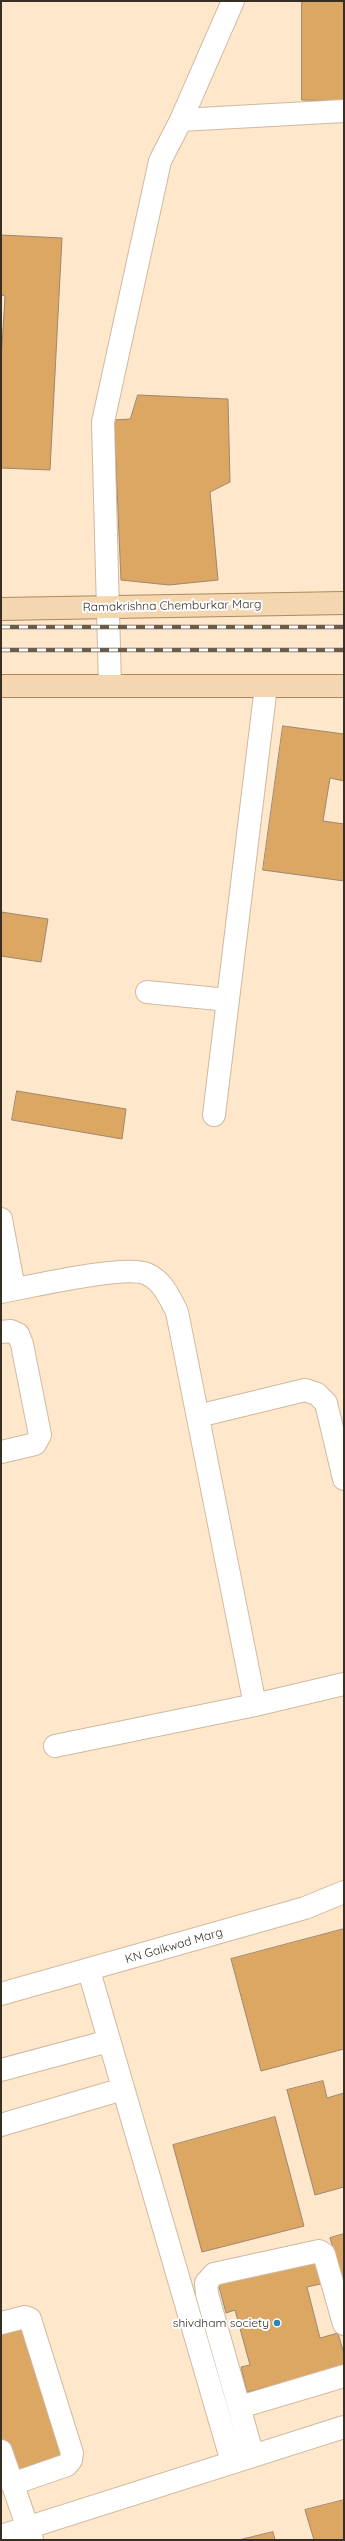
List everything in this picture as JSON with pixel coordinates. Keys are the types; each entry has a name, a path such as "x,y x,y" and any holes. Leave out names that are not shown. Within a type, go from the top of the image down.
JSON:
{"main road":[{"name":"Ramakrishna Chemburkar Marg","path":"1,609 344,603"},
{"path":"1,686 344,686"}],"street":[{"path":"110,686 104,422 160,161 181,120 233,1"},
{"path":"181,120 344,111"},
{"path":"214,1115 266,686"},
{"path":"147,992 228,1000"},
{"path":"1,1219 7,1290 124,1271 147,1273 166,1290 177,1312 255,1705"},
{"path":"1,1332 11,1331 18,1334 22,1344 40,1435 35,1444 1,1452"},
{"path":"198,1416 305,1390 316,1394 326,1403 344,1479"},
{"path":"55,1746 255,1705 344,1684"},
{"name":"KN Gaikwad Marg","path":"1,1994 89,1971 305,1908 344,1892"},
{"path":"89,1971 232,2462"},
{"path":"1,2070 109,2041"},
{"path":"1,2125 123,2089"},
{"path":"253,2456 207,2294 206,2282 214,2274 319,2251 324,2254 344,2324"},
{"path":"1,2323 25,2317 30,2319 72,2453 71,2460 67,2465 12,2484"},
{"path":"240,2407 344,2376"},
{"path":"1,2536 30,2534 232,2462 344,2427"},
{"path":"1,2451 30,2534"}],"building":[{"path":"302,1 344,1 344,101 302,100"},
{"path":"1,235 62,238 50,470 1,468 1,362 5,296 1,295"},
{"path":"138,395 228,399 230,482 210,492 218,580 169,585 121,580 114,420 130,419"},
{"path":"283,726 344,734 344,781 330,778 323,821 344,824 344,881 263,870"},
{"path":"1,912 48,919 41,962 1,956"},
{"path":"17,1091 126,1109 122,1139 12,1120"},
{"path":"344,1929 344,2049 261,2071 231,1959"},
{"path":"323,2081 327,2098 344,2093 344,2187 315,2195 287,2090"},
{"path":"275,2117 304,2226 202,2252 173,2145"},
{"path":"344,2234 344,2293 342,2277 330,2238"},
{"name":"shivdham society","path":"318,2258 325,2283 307,2287 320,2338 338,2333 344,2354 344,2368 247,2392 241,2367 250,2365 235,2310 226,2313 218,2283"},
{"path":"25,2324 67,2456 12,2475 1,2441 1,2331"},
{"path":"344,2500 344,2540 314,2540 305,2510"},
{"path":"273,2532 275,2540 239,2540"}],"railway":[{"path":"1,627 344,627"},
{"path":"1,650 344,650"}],"place":[{"name":"shivdham society","path":"277,2323"}]}
